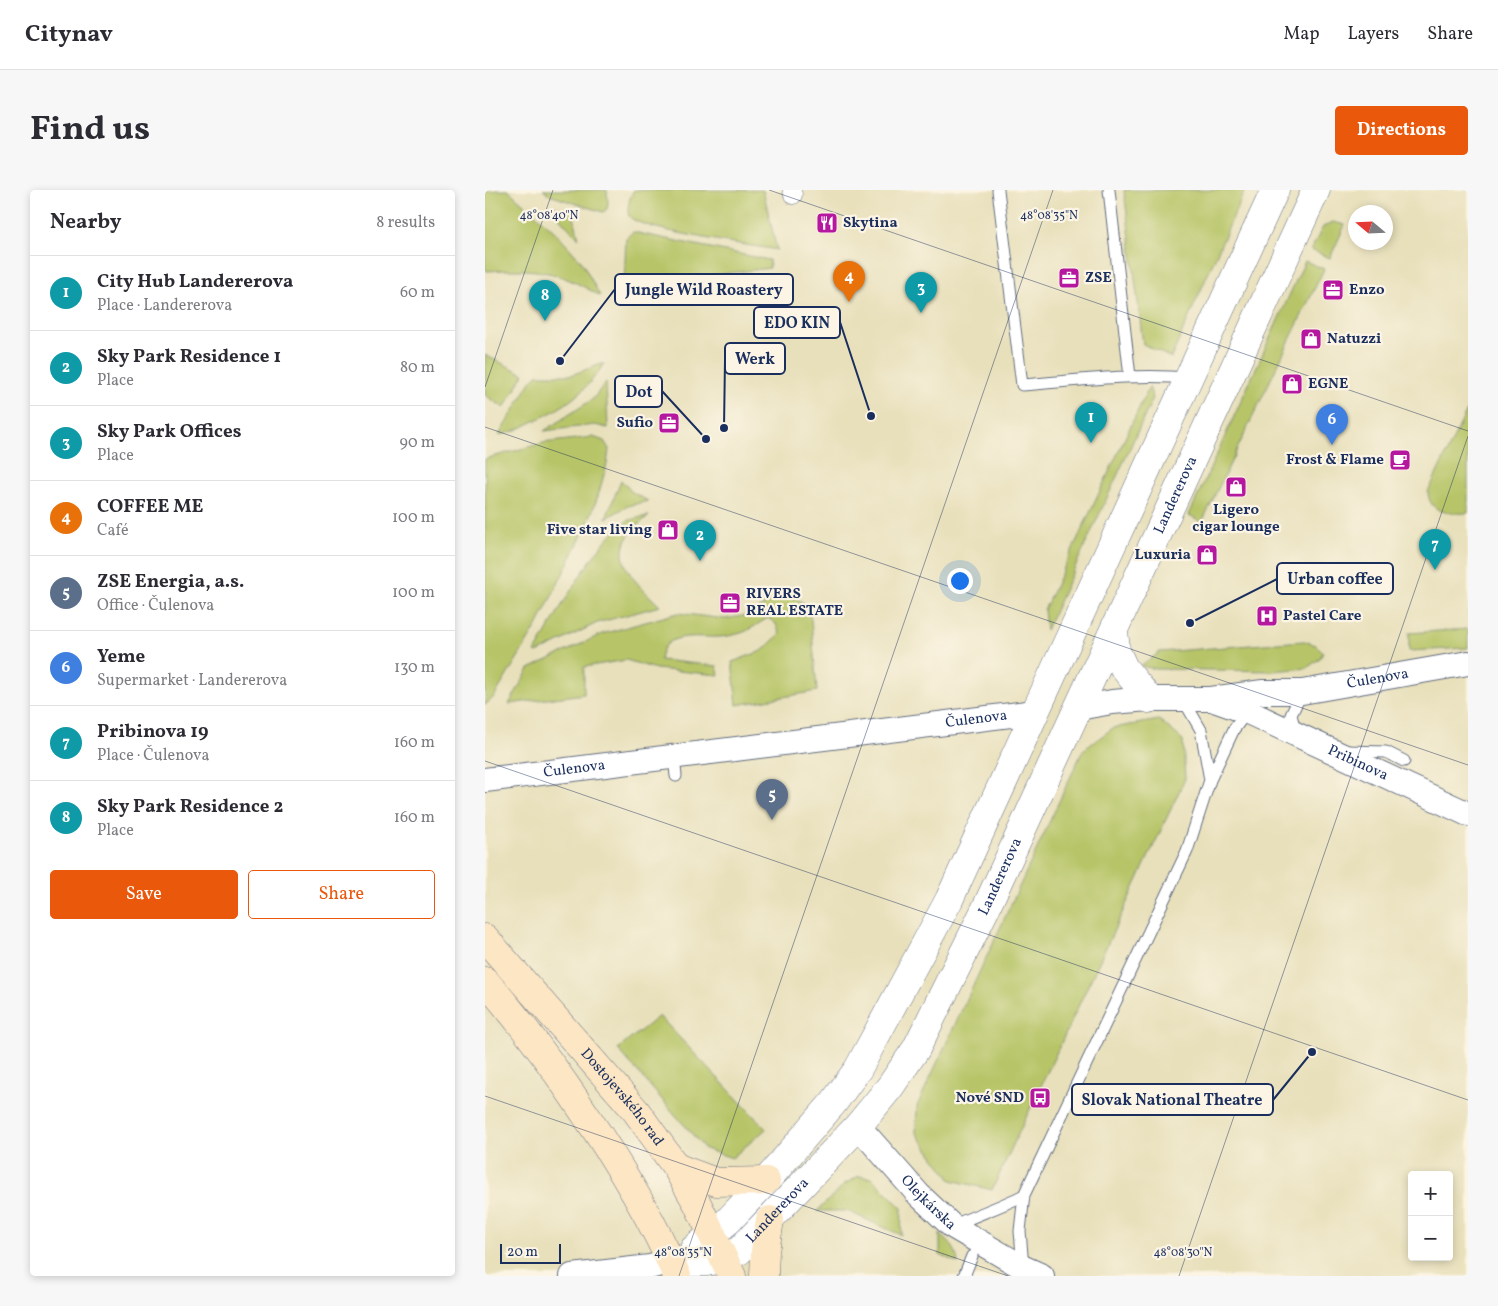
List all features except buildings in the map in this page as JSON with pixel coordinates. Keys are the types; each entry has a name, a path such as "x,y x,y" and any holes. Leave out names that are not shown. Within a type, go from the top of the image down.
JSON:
{"main road":[{"name":"Dostojevského rad","path":"485,938 636,1111 676,1167 697,1203 728,1267"},
{"path":"485,981 528,1033 560,1076 606,1146 651,1222 674,1269"},
{"path":"676,1167 716,1182 766,1181"},
{"path":"764,1276 765,1251 770,1220"}],"street":[{"name":"Landererova","path":"674,1269 687,1254 713,1235 766,1181 835,1102 858,1069 949,900 1275,190"},
{"name":"Landererova","path":"674,1269 689,1263 707,1262 728,1267 739,1251 858,1126 890,1087 916,1049 987,908 1315,190"},
{"path":"1113,631 1116,651 1124,668 1149,699"},
{"name":"Čulenova","path":"485,780 675,766 1112,702 1149,699 1211,699 1263,692 1302,692 1468,663"},
{"name":"Pribinova","path":"1211,699 1248,712 1468,814"},
{"name":"Olejkárska","path":"835,1102 919,1195 952,1226 1033,1272"},
{"path":"572,1276 650,1266 674,1269"}],"lane":[{"path":"998,190 1023,385 1130,377 1167,376 1188,378"},
{"path":"1109,190 1130,377"},
{"path":"1033,1272 1020,1231 1024,1195 1187,851 1210,780 1234,729 1263,692"},
{"path":"1296,734 1291,715 1302,692"},
{"path":"1183,699 1201,730 1210,780"},
{"path":"1333,751 1385,752 1404,760"},
{"path":"952,1226 1024,1195"},
{"path":"964,1276 972,1256"}],"green space":[{"path":"508,190 554,231 582,262 600,296 571,281 546,273 520,270 487,271 485,268 485,192"},
{"path":"543,190 607,190 607,209 603,212 552,196"},
{"path":"634,190 763,190 777,250 673,232 637,221 629,216 628,213 629,203"},
{"path":"1124,190 1245,190 1171,358 1143,344"},
{"path":"551,206 573,212 579,239 550,208"},
{"path":"1333,222 1345,225 1330,258 1311,250 1323,227"},
{"path":"633,232 769,260 770,268 624,286 626,238"},
{"path":"1305,261 1324,269 1202,522 1189,515"},
{"path":"485,355 524,374 504,408 485,395"},
{"path":"604,364 589,384 573,399 520,428 499,435 532,380 537,375 571,375"},
{"path":"606,382 608,428 595,425 544,431 593,399"},
{"path":"1149,387 1153,398 1046,630 1044,610"},
{"path":"1468,408 1468,513 1448,513 1432,505 1428,492"},
{"path":"593,437 604,441 609,449 598,496 587,525 538,624 494,697 485,705 485,459 543,443"},
{"path":"621,480 632,492 648,501 628,506 606,518"},
{"path":"649,516 635,528 626,540 623,551 630,573 660,606 597,623 537,653 535,652 578,579 605,541 618,528 630,520"},
{"path":"780,589 807,605 811,620 817,691 737,705 732,662 762,651 780,634 776,624 768,618 741,633 721,637 682,638 667,644 662,650 660,660 717,666 719,675 656,669 626,660 584,667 584,694 509,704 529,669 602,634 678,613 725,619 748,615 769,602"},
{"path":"1468,629 1468,648 1409,651 1409,633"},
{"path":"1304,641 1316,645 1323,653 1319,659 1307,668 1273,671 1156,669 1141,666 1160,652"},
{"path":"1159,720 1183,740 1185,779 992,1190 951,1180 916,1133 917,1106 1083,750 1113,728"},
{"path":"659,1016 766,1129 732,1158 705,1149 618,1049"},
{"path":"859,1176 872,1178 902,1208 901,1235 847,1211 817,1211 845,1184"},
{"path":"940,1234 955,1250 958,1263 940,1255"}],"place":[{"name":"Skytina","path":"827,223"},
{"name":"ZSE","path":"1069,278"},
{"name":"Enzo","path":"1333,290"},
{"name":"COFFEE ME","path":"849,302"},
{"name":"Sky Park Offices","path":"921,313"},
{"name":"Sky Park Residence 2","path":"545,321"},
{"name":"Natuzzi","path":"1311,339"},
{"name":"Jungle Wild Roastery","path":"560,361"},
{"name":"EGNE","path":"1292,384"},
{"name":"EDO KIN","path":"871,416"},
{"name":"Sufio","path":"669,423"},
{"name":"Werk","path":"724,428"},
{"name":"Dot","path":"706,439"},
{"name":"City Hub Landererova","path":"1091,443"},
{"name":"Yeme","path":"1332,445"},
{"name":"Frost & Flame","path":"1400,460"},
{"name":"Ligero cigar lounge","path":"1236,487"},
{"name":"Five star living","path":"668,530"},
{"name":"Luxuria","path":"1207,555"},
{"name":"Sky Park Residence 1","path":"700,561"},
{"name":"Pribinova 19","path":"1435,570"},
{"name":"RIVERS REAL ESTATE","path":"730,603"},
{"name":"Pastel Care","path":"1267,616"},
{"name":"Urban coffee","path":"1190,623"},
{"name":"ZSE Energia, a.s.","path":"772,820"},
{"name":"Slovak National Theatre","path":"1312,1052"},
{"name":"Nové SND","path":"1040,1098"}]}
